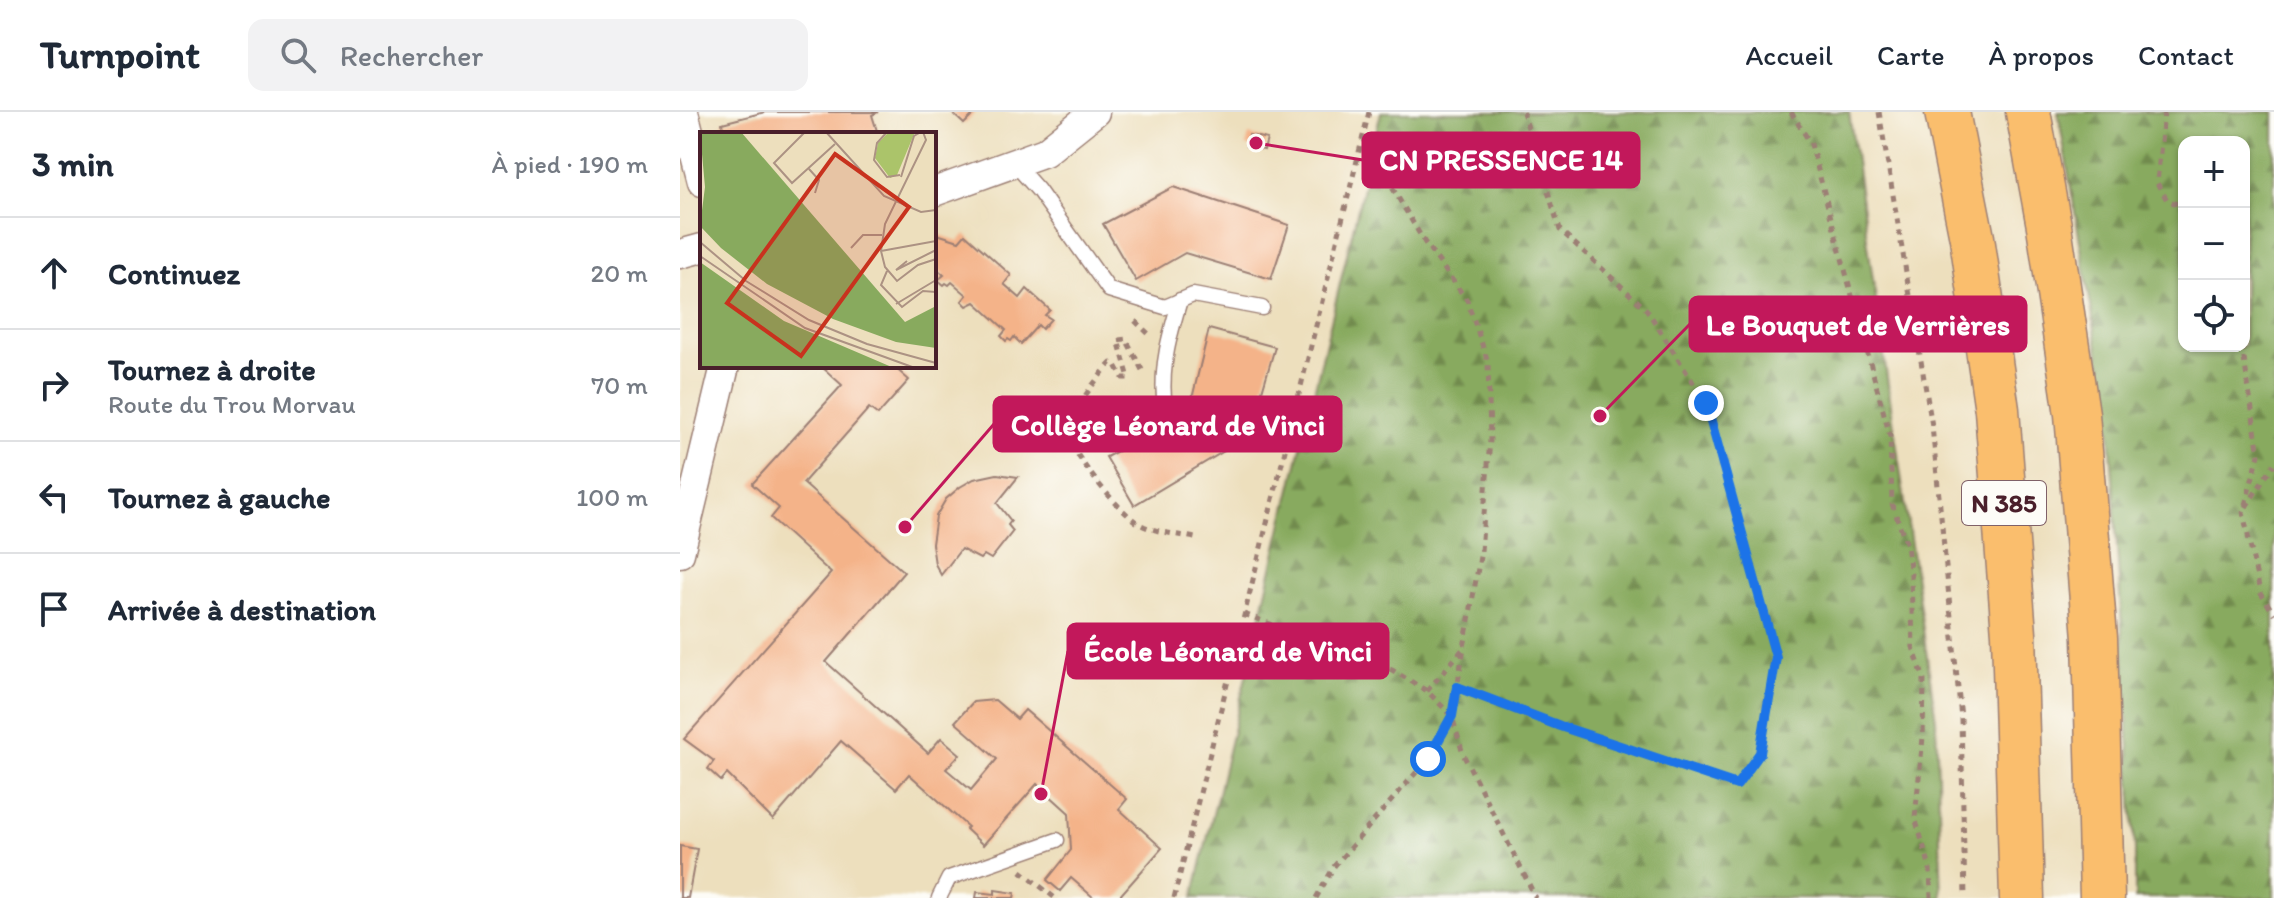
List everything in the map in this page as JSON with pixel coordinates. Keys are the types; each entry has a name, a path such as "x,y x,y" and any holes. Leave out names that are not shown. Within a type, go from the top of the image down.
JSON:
{"highway":[{"name":"N 385","path":"1947,112 1972,238 1997,410 2014,634 2022,898"},
{"name":"N 385","path":"2028,112 2049,226 2077,414 2095,638 2102,898"}],"street":[{"path":"684,112 700,174"},
{"path":"936,191 1045,152 1095,112"},
{"path":"680,254 700,249"},
{"path":"680,553 725,368"}],"lane":[{"path":"1014,163 1038,190 1109,290 1165,307 1193,295 1262,308"},
{"path":"1164,399 1164,352 1180,300"},
{"path":"939,898 949,878 1057,840"}],"path":[{"path":"1174,898 1360,137 1369,112"},
{"path":"1457,687 1560,726 1737,785 1760,753 1776,657 1706,403 1647,310 1560,230 1523,112"},
{"path":"1791,112 1811,144 1890,436 1892,504 1907,545 1913,647 1924,679 1923,737 1915,818 1930,867 1931,898"},
{"path":"1879,112 1932,426 1961,718 1965,898"},
{"path":"2164,112 2157,183 2167,200 2178,205"},
{"path":"1316,898 1335,865 1428,759 1452,716 1481,551 1490,440 1488,362 1467,300 1425,243 1360,137"},
{"path":"1162,378 1144,374 1126,339 1118,340 1129,378 1123,378 1116,365 1111,363 1072,414 1067,433 1075,454 1086,469 1139,524 1199,539"},
{"path":"2243,352 2259,455 2243,512 2260,592 2274,614"},
{"path":"2243,512 2274,464"},
{"path":"1244,614 1392,670 1427,691 1452,716 1463,754 1536,898"},
{"path":"1427,691 1464,648"},
{"path":"1004,859 1055,898"}],"green space":[{"path":"1381,112 1849,112 1936,720 1942,898 1193,898"},
{"path":"2058,112 2274,112 2274,898 2135,898 2135,849 2109,413"}],"building":[{"path":"765,112 878,112 872,115 877,131 873,132 724,132 722,123"},
{"path":"951,112 976,112 964,124"},
{"path":"1249,135 1267,139 1264,150 1246,146"},
{"path":"1173,187 1289,225 1271,279 1185,253 1136,281 1103,224"},
{"path":"937,234 959,241 965,234 1011,275 1004,284 1020,298 1027,289 1050,310 1045,315 1051,319 1042,329 1038,325 1021,344 1014,337 1006,341 1001,336 1006,330 975,302 967,306 962,301 967,295 952,282 944,285 938,280 944,275 936,268"},
{"path":"1209,329 1275,347 1249,436 1134,505 1106,457 1188,415"},
{"path":"823,368 895,368 909,380 878,415 869,408 803,483 904,572 826,662 928,753 941,738 960,754 946,769 971,790 997,759 955,722 973,702 995,700 1017,719 1025,710 1127,799 1119,809 1162,848 1118,898 1094,898 1071,878 1060,891 1047,880 1071,850 1069,813 1037,784 983,845 966,829 968,827 909,774 896,789 841,741 773,820 727,774 721,781 708,769 714,761 684,739 831,573 771,518 779,508 752,484 842,385"},
{"path":"997,474 1018,477 997,503 1011,521 1008,525 1013,531 991,559 984,555 980,559 961,549 941,575 935,564 932,544 936,516 946,499 960,487 974,479"},
{"path":"680,846 697,849 688,898 680,898"},
{"path":"995,890 1015,893 1014,898 976,898 977,892 995,894"}],"place":[{"name":"CN PRESSENCE 14","path":"1256,143"},
{"name":"Le Bouquet de Verrières","path":"1600,416"},
{"name":"Collège Léonard de Vinci","path":"905,527"},
{"name":"École Léonard de Vinci","path":"1041,794"}],"route":[{"path":"1428,759 1452,716 1457,687 1560,726 1737,785 1760,753 1776,657 1706,403"}]}
